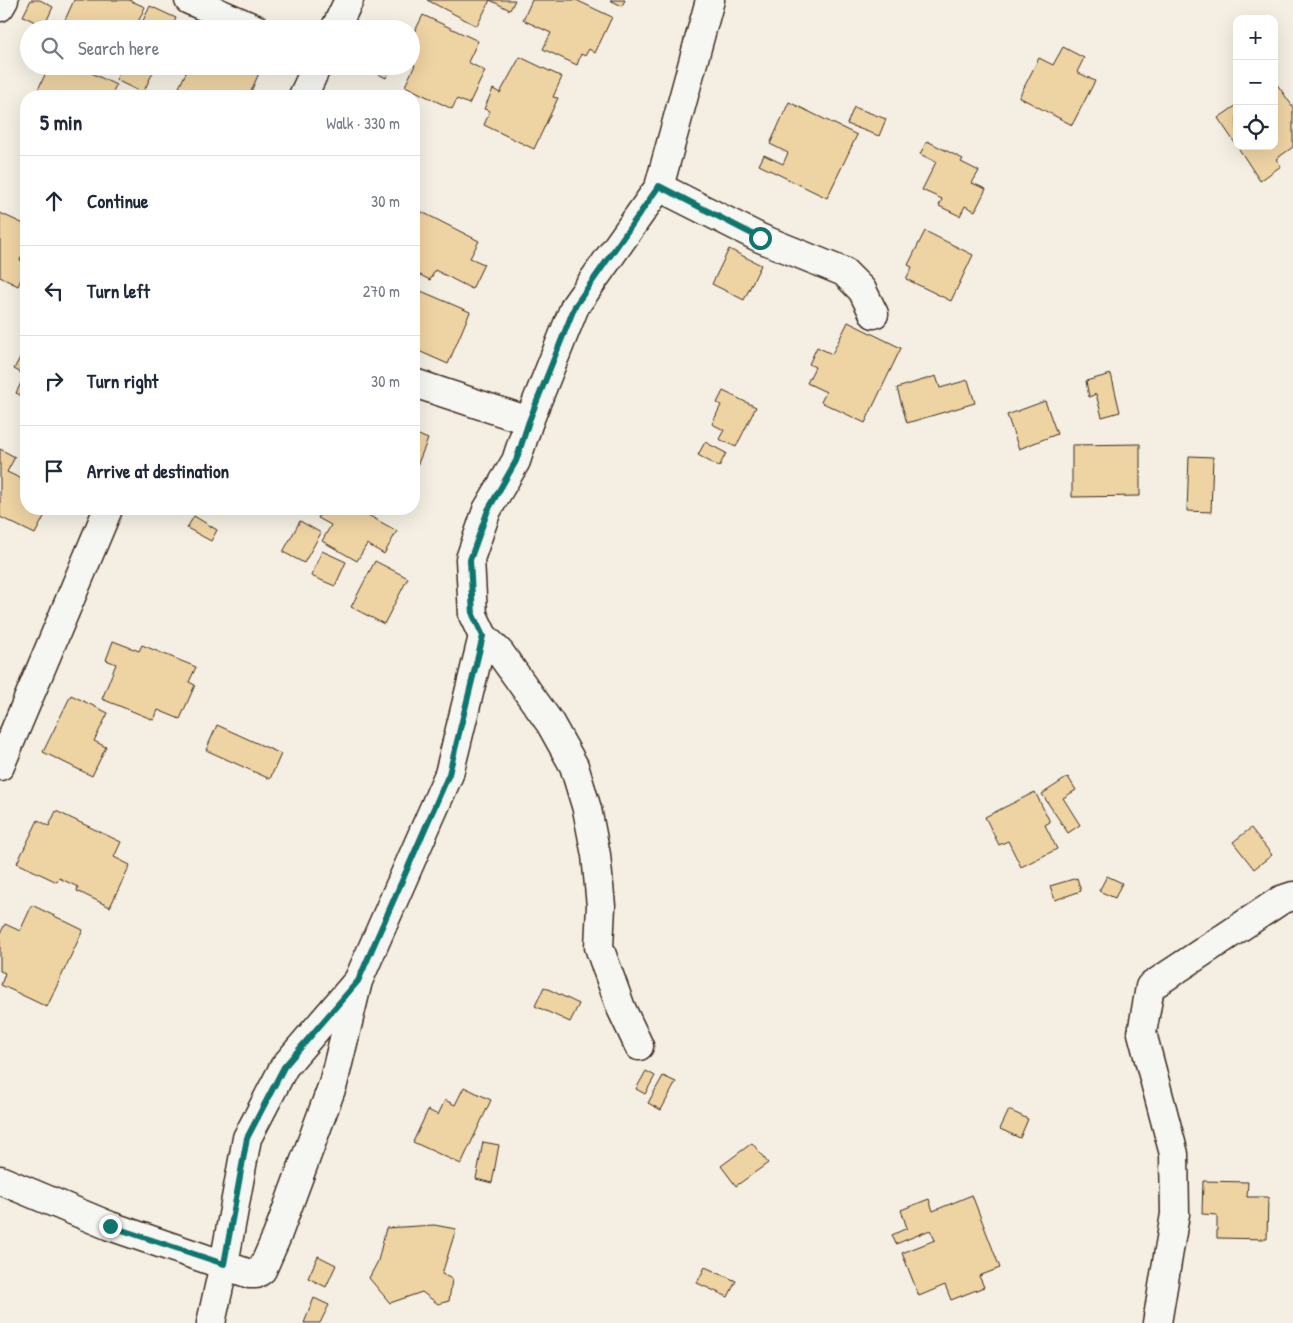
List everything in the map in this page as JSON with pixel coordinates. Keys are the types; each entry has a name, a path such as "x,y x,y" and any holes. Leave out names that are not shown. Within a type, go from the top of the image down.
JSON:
{"street":[{"path":"0,7 4,0"},
{"path":"189,0 235,20"},
{"path":"339,20 349,0"},
{"path":"639,1046 621,1008 599,947 601,906 596,854 588,809 574,766 534,700 500,653 483,636 473,615 470,560 488,510 516,461 529,421 575,306 659,186 710,0"},
{"path":"305,90 312,75"},
{"path":"659,186 760,238 844,272 862,290 874,314"},
{"path":"420,385 529,421"},
{"path":"0,766 105,515"},
{"path":"1,1186 110,1226 250,1274 256,1274 266,1261 277,1236 333,1084 358,981 449,774 483,636"},
{"path":"1157,1323 1175,1214 1174,1154 1142,1033 1150,987 1281,900 1293,896"},
{"path":"210,1323 224,1264 247,1138 284,1067 358,981"}],"building":[{"path":"31,0 40,0 53,7 47,20 31,20 23,16"},
{"path":"74,0 129,0 145,7 139,20 65,20"},
{"path":"427,0 490,0 477,26"},
{"path":"490,0 515,0 510,10"},
{"path":"532,0 576,0 612,17 595,53 589,49 585,56 581,54 577,65 543,49 551,33 523,20"},
{"path":"610,0 625,0 622,6"},
{"path":"150,6 176,18 175,20 143,20"},
{"path":"423,15 478,41 468,62 485,71 469,104 457,99 452,109 420,93 420,90 413,90 405,86 410,75 420,75 420,21"},
{"path":"1063,47 1084,58 1077,72 1095,81 1072,125 1019,97 1039,58 1053,65"},
{"path":"520,57 562,77 553,97 558,98 534,149 484,125 490,111 484,109 493,89 500,93"},
{"path":"45,75 95,75 116,85 114,90 38,90"},
{"path":"118,75 152,75 144,90 137,90 116,80"},
{"path":"185,75 258,75 252,90 178,90"},
{"path":"1278,86 1293,107 1293,147 1276,159 1281,166 1260,181 1240,150 1278,150"},
{"path":"789,102 857,135 827,198 759,165 764,155 783,164 788,153 770,144"},
{"path":"854,107 886,119 879,136 847,124"},
{"path":"1233,108 1233,140 1218,118"},
{"path":"927,141 963,159 961,162 979,171 972,183 986,189 975,211 965,206 960,216 939,206 942,199 922,190 936,162 920,154"},
{"path":"420,211 479,241 470,258 484,264 472,289 435,270 430,280 420,275"},
{"path":"0,213 20,222 20,282 18,286 0,277"},
{"path":"925,231 973,255 951,301 906,279 912,267 908,265"},
{"path":"729,249 761,265 744,300 712,284"},
{"path":"420,291 470,312 448,364 420,352"},
{"path":"848,322 901,348 865,423 821,402 826,392 807,383 815,367 809,364 817,347 832,354"},
{"path":"20,358 20,372 14,369"},
{"path":"1111,374 1120,412 1102,417 1096,394 1089,397 1086,381"},
{"path":"936,376 940,388 968,380 975,403 907,423 897,388"},
{"path":"20,385 20,395 16,393"},
{"path":"723,391 756,407 736,447 719,439 724,430 712,424 721,405 717,403"},
{"path":"1045,401 1057,434 1019,449 1007,415"},
{"path":"420,436 428,439 420,458"},
{"path":"705,442 726,453 719,467 698,455"},
{"path":"1140,444 1140,496 1072,497 1072,445"},
{"path":"0,449 15,457 7,472 20,478 20,515 45,515 35,534 0,517"},
{"path":"1189,456 1213,457 1211,512 1187,511"},
{"path":"320,515 368,515 397,531 384,554 367,544 357,561 322,541 331,525 318,518"},
{"path":"194,516 217,530 211,541 187,528"},
{"path":"300,521 321,533 304,563 283,552"},
{"path":"322,551 346,562 335,586 311,576"},
{"path":"375,561 408,578 384,624 351,607"},
{"path":"113,641 139,651 142,645 196,667 189,682 195,685 180,719 158,710 154,720 102,699 116,664 106,660"},
{"path":"71,695 108,713 94,741 106,747 92,776 43,752"},
{"path":"217,725 281,754 270,779 206,750"},
{"path":"1068,777 1076,790 1063,798 1080,825 1068,833 1042,794"},
{"path":"1035,792 1050,822 1045,825 1057,849 1021,867 1008,841 999,845 985,817"},
{"path":"56,811 121,842 114,857 130,865 110,907 77,891 78,887 59,878 57,882 17,863 38,820 49,826"},
{"path":"1251,828 1272,855 1254,869 1233,842"},
{"path":"1107,876 1122,883 1115,898 1099,891"},
{"path":"1077,878 1081,891 1055,900 1050,886"},
{"path":"32,905 83,930 47,1007 1,985 5,973 0,971 0,934 5,924 20,931"},
{"path":"544,987 579,1004 570,1022 535,1006"},
{"path":"646,1071 655,1076 645,1094 636,1089"},
{"path":"663,1076 676,1082 661,1110 648,1103"},
{"path":"464,1087 491,1100 461,1164 413,1142 428,1110 438,1115 445,1100 455,1105"},
{"path":"1009,1110 1028,1119 1020,1138 1000,1129"},
{"path":"483,1142 499,1145 492,1183 476,1179"},
{"path":"752,1143 768,1163 736,1186 721,1166"},
{"path":"1203,1181 1248,1182 1247,1197 1268,1197 1267,1239 1217,1238 1217,1215 1202,1214"},
{"path":"972,1195 1000,1268 979,1276 984,1287 951,1300 945,1285 919,1296 902,1253 935,1240 930,1230 896,1244 892,1235 907,1228 901,1210 929,1199 933,1211"},
{"path":"434,1225 456,1229 442,1274 452,1279 449,1301 438,1304 422,1292 390,1303 369,1278 378,1261 386,1228"},
{"path":"318,1256 336,1265 326,1287 308,1278"},
{"path":"705,1267 736,1281 728,1297 697,1283"},
{"path":"314,1298 329,1305 320,1323 304,1323"}],"route":[{"path":"110,1226 224,1264 247,1138 284,1067 358,981 401,887 449,774 483,636 473,615 470,560 488,510 516,461 529,421 575,306 659,186 760,238"}]}
